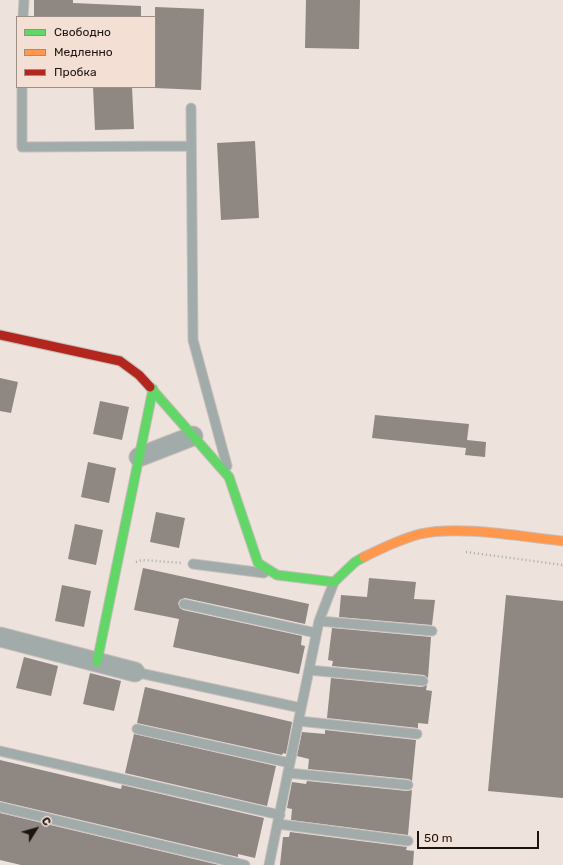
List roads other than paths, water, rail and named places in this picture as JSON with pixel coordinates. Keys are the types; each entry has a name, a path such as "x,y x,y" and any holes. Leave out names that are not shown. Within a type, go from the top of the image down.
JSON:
{"street":[{"path":"0,335 120,360 140,375 230,477 258,563 277,575 334,582 355,562 391,544 420,534 440,531 465,531 563,541"},
{"path":"97,662 153,389"},
{"path":"139,457 193,436"},
{"path":"0,637 136,672"}],"lane":[{"path":"24,0 24,16"},
{"path":"22,88 22,147 191,146"},
{"path":"191,108 193,340 230,477"},
{"path":"193,564 277,575"},
{"path":"269,865 316,633 334,582"},
{"path":"184,604 316,633"},
{"path":"319,621 432,631"},
{"path":"309,670 423,681"},
{"path":"136,672 301,708"},
{"path":"299,721 417,734"},
{"path":"137,729 290,763"},
{"path":"0,751 279,819 408,841"},
{"path":"288,774 408,785"},
{"path":"0,807 244,865"}]}
